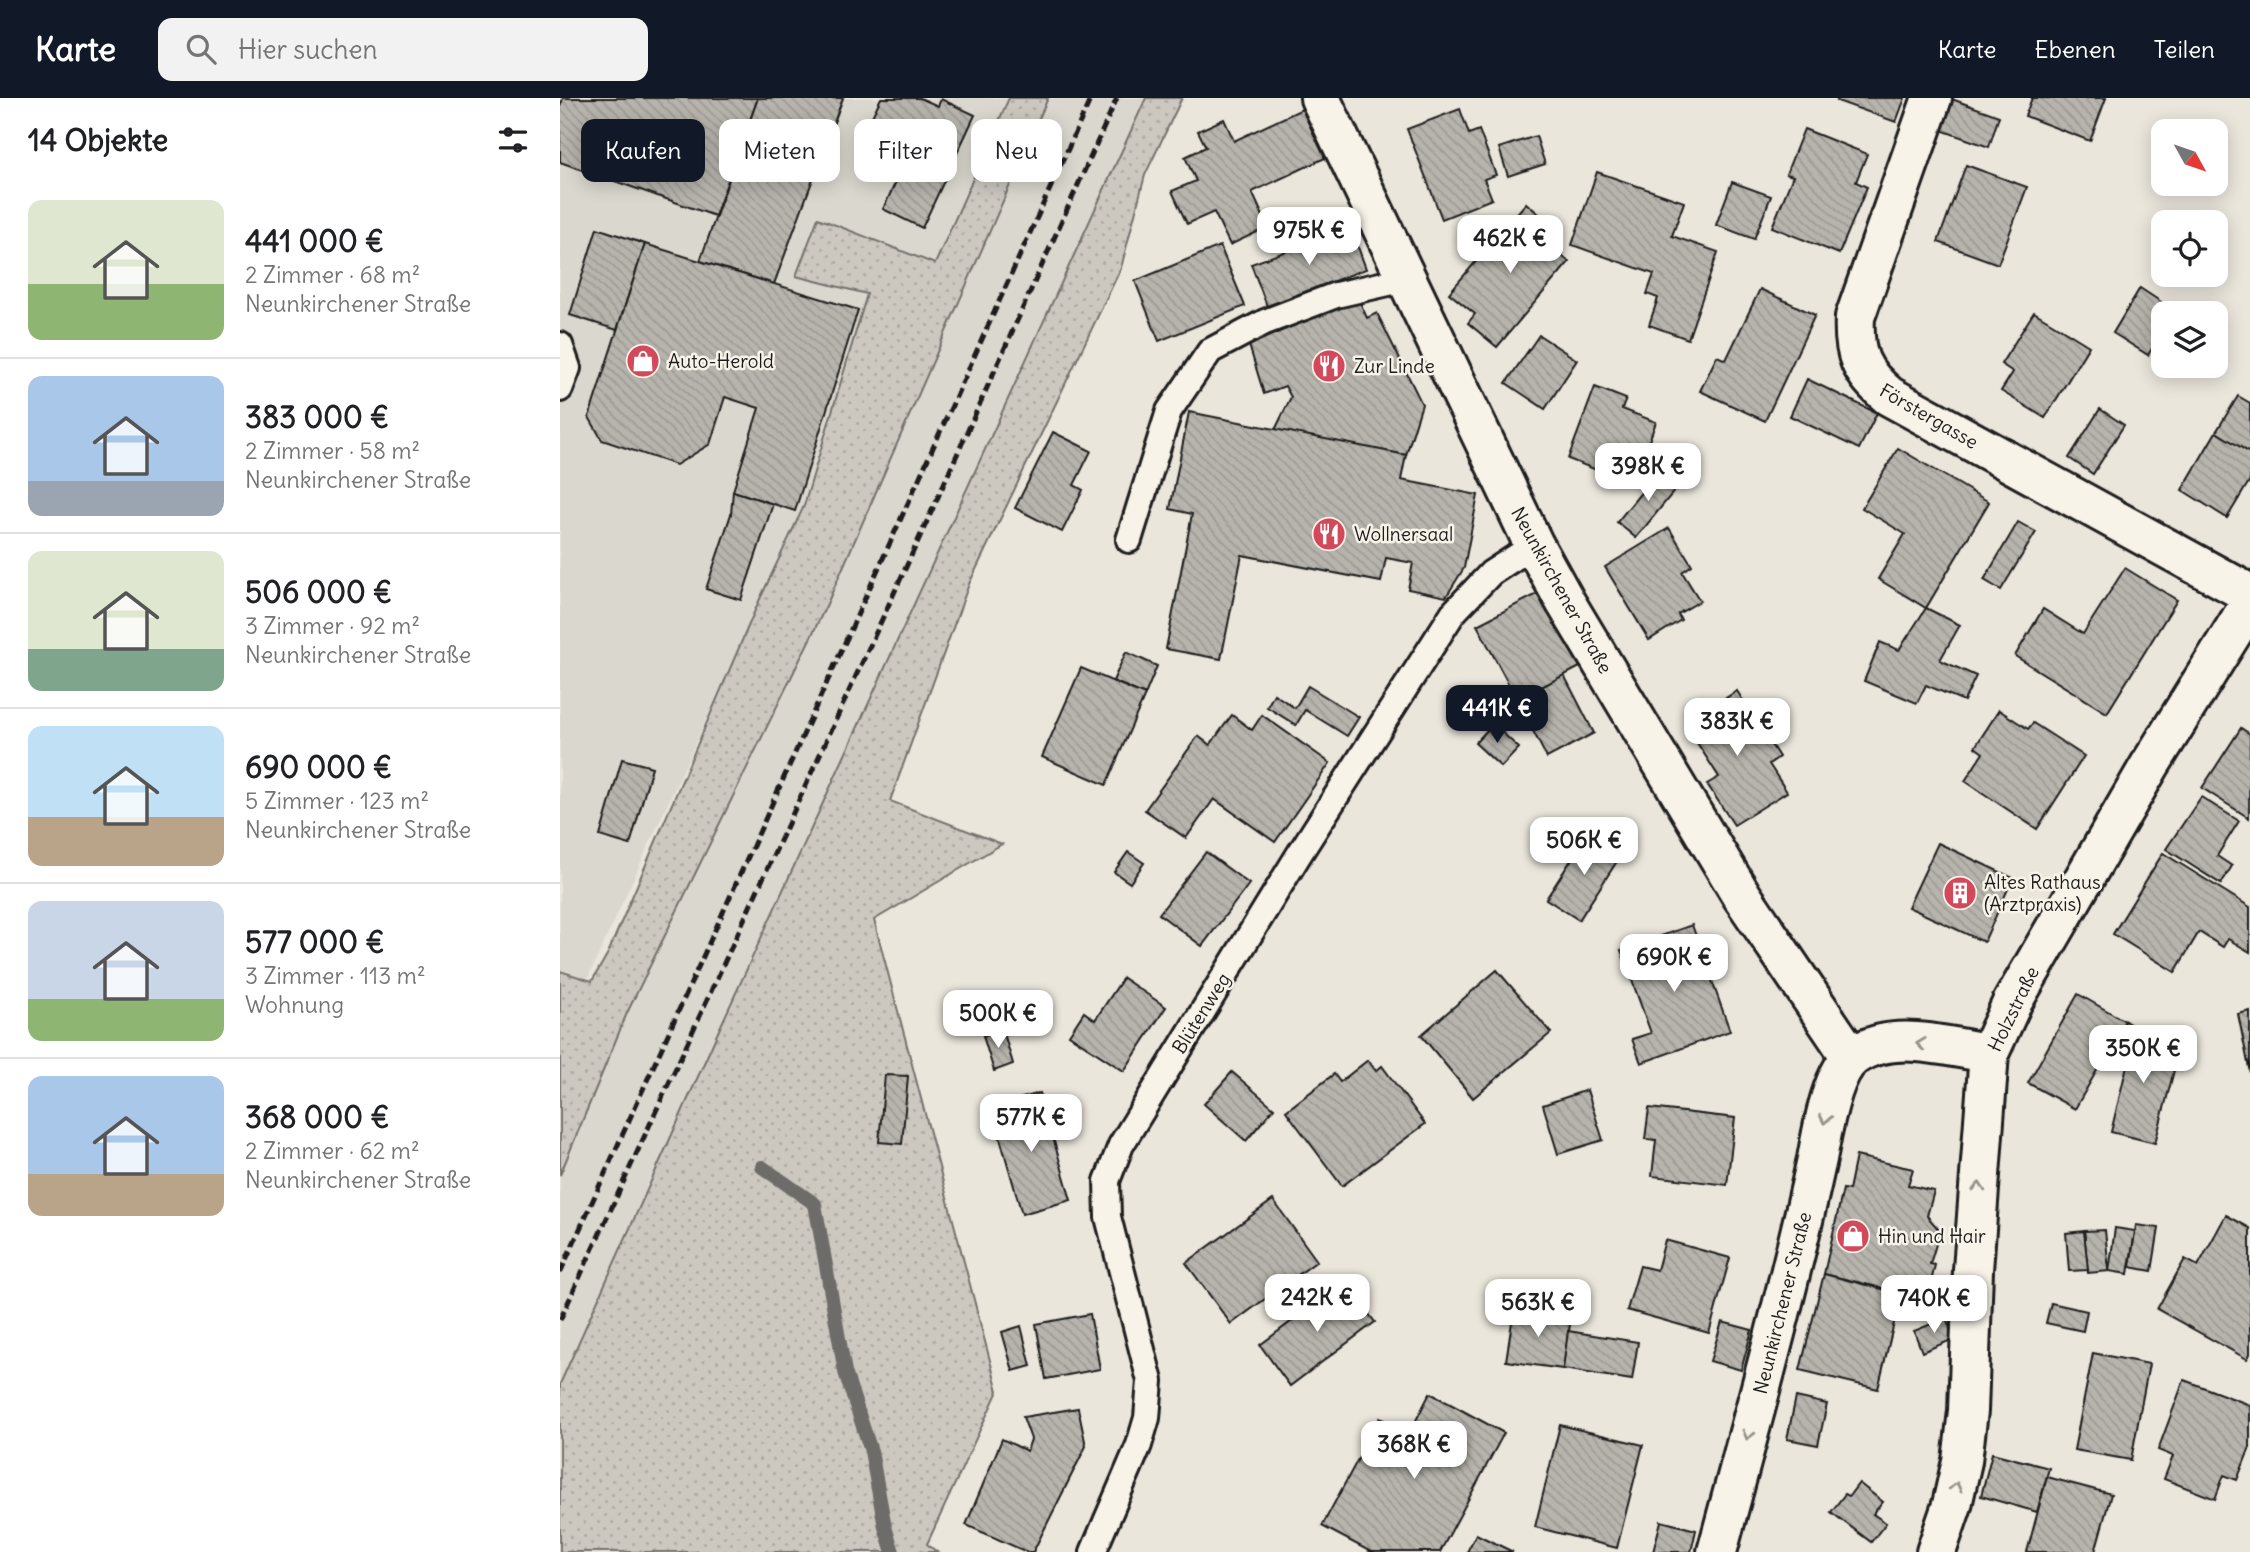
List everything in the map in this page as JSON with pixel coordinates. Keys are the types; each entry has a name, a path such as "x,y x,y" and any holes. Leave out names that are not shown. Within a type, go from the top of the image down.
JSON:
{"street":[{"name":"Neunkirchener Straße","path":"1320,98 1534,545 1566,603 1742,896 1851,1057 1831,1090 1794,1264 1717,1552"},
{"name":"Förstergasse","path":"1932,98 1855,317 1853,341 1867,374 1873,383 1889,396 2250,594"},
{"name":"Holzstraße","path":"1936,1552 1952,1505 1962,1461 1968,1411 1973,1270 1989,1053 2012,1001 2150,765 2250,604"},
{"path":"1851,1057 1872,1046 1897,1041 1989,1053"}],"lane":[{"path":"1129,540 1169,411 1210,351 1265,322 1336,295 1406,279"},
{"path":"560,345 568,368 560,389"},
{"name":"Blütenweg","path":"1093,1552 1139,1445 1147,1418 1150,1381 1108,1217 1107,1181 1121,1145 1297,856 1454,613 1491,573 1534,545"}],"shaded area":[{"path":"560,98 1009,98 1000,119 971,119 972,182 935,264 818,218 867,293 804,506 588,978 560,971"},
{"path":"1009,98 1048,98 1039,119 1000,119"},
{"path":"1048,98 1146,98 718,1032 560,1384 560,1175 627,1013 1011,182 1062,182 1062,119 1039,119"},
{"path":"1146,98 1182,98 1145,175 1121,268 969,584 890,801 1002,844 874,920 998,1391 927,1544 937,1552 560,1552 560,1384 718,1032"},
{"path":"972,182 1011,182 827,604 627,1013 560,1175 560,971 592,981 608,953 759,601 804,506 867,294 796,276 818,218 935,264"}],"building":[{"path":"563,98 758,98 750,119 719,119 719,182 727,182 715,216 617,182 705,182 705,119 581,119 581,169 560,162 560,107"},
{"path":"758,98 843,98 835,119 751,119"},
{"path":"881,98 920,98 938,106 941,99 975,115 957,153 957,119 871,119"},
{"path":"1838,98 1905,98 1896,122 1837,101"},
{"path":"1949,98 1999,116 1989,147 1938,129"},
{"path":"2032,98 2106,98 2090,141 2025,116"},
{"path":"1302,109 1325,158 1252,192 1268,227 1230,245 1214,212 1187,224 1172,191 1196,181 1185,157 1206,147 1198,131 1224,119 1234,141"},
{"path":"1460,109 1469,134 1479,130 1496,175 1484,179 1492,199 1442,219 1407,129"},
{"path":"1804,129 1867,154 1856,182 1867,187 1839,254 1772,227 1793,176 1786,174"},
{"path":"1536,136 1545,164 1508,176 1499,148"},
{"path":"1966,165 2027,187 1998,264 1938,242"},
{"path":"1597,172 1684,202 1672,236 1718,252 1688,339 1649,325 1658,298 1647,294 1654,274 1572,245"},
{"path":"728,182 812,182 774,284 700,261"},
{"path":"896,182 944,182 922,228 883,209"},
{"path":"1732,182 1771,196 1754,239 1716,225"},
{"path":"1526,203 1558,230 1547,243 1569,262 1497,347 1468,323 1475,314 1449,293"},
{"path":"597,228 645,244 617,330 570,315"},
{"path":"1351,228 1366,269 1267,306 1251,264"},
{"path":"645,244 858,310 795,511 733,491 759,408 725,397 710,444 676,465 602,440 589,417"},
{"path":"1220,246 1245,306 1159,341 1135,281"},
{"path":"2140,288 2160,301 2151,301 2151,350 2148,355 2113,333"},
{"path":"1760,289 1815,315 1765,421 1700,391 1717,356 1726,360"},
{"name":"Zur Linde","path":"1358,298 1367,318 1377,313 1422,404 1406,455 1275,430 1291,397 1285,386 1264,394 1249,345"},
{"path":"2034,312 2089,346 2045,418 2001,391 2013,372 2001,364"},
{"path":"1539,335 1577,360 1545,409 1506,383"},
{"path":"1807,379 1877,413 1859,449 1790,416"},
{"path":"1595,387 1626,399 1622,409 1656,422 1633,484 1568,459"},
{"path":"2238,396 2250,403 2250,453 2216,432"},
{"path":"2100,409 2124,425 2093,474 2069,458"},
{"name":"Wollnersaal","path":"1189,412 1406,455 1401,480 1478,495 1464,568 1446,597 1408,589 1413,563 1386,558 1381,582 1242,555 1221,659 1166,649 1192,514 1170,509"},
{"path":"1053,432 1091,451 1074,485 1083,490 1062,532 1015,508"},
{"path":"2216,432 2250,453 2250,480 2227,518 2182,490"},
{"path":"1898,448 1989,502 1926,608 1878,579 1905,534 1862,508"},
{"path":"1661,468 1680,484 1636,538 1617,522"},
{"path":"733,491 773,504 741,600 706,589 731,514"},
{"path":"2018,522 2036,532 2001,590 1984,580"},
{"path":"1669,528 1692,565 1682,572 1700,601 1678,614 1681,620 1649,640 1605,567"},
{"path":"2125,568 2177,600 2107,713 2015,656 2043,609 2083,634"},
{"path":"1541,592 1580,667 1517,700 1477,625"},
{"path":"1926,608 1960,625 1940,660 1976,676 1964,701 1926,685 1917,703 1864,681 1880,642 1899,650"},
{"path":"1126,652 1157,666 1145,695 1113,681"},
{"path":"1081,668 1145,695 1106,785 1042,757"},
{"path":"1564,675 1594,733 1547,758 1517,700"},
{"path":"1308,686 1359,717 1347,736 1305,710 1296,725 1267,707 1274,694 1295,708"},
{"path":"1737,691 1779,757 1769,764 1787,792 1734,825 1707,784 1719,777 1685,724"},
{"path":"1999,710 2028,729 2033,723 2084,756 2037,829 1965,781 1983,753 1975,747"},
{"path":"1232,715 1252,730 1262,715 1330,763 1275,842 1214,799 1186,838 1145,810 1198,736 1210,745"},
{"path":"1493,724 1519,748 1501,767 1475,743"},
{"path":"2241,728 2250,734 2249,818 2202,788"},
{"path":"622,759 652,767 630,845 600,836"},
{"path":"2201,797 2239,821 2217,856 2232,866 2221,884 2166,849"},
{"path":"1588,834 1621,855 1579,920 1546,899"},
{"name":"Altes Rathaus (Arztpraxis)","path":"1938,843 2013,878 1984,942 1908,907"},
{"path":"1128,852 1144,863 1130,883 1114,872"},
{"path":"1206,852 1249,884 1202,946 1159,914"},
{"path":"2163,853 2250,907 2250,952 2228,939 2223,947 2199,932 2175,972 2113,934"},
{"path":"1692,925 1730,1031 1641,1063 1632,1039 1651,1033 1621,950"},
{"path":"1497,970 1551,1033 1473,1098 1421,1035"},
{"path":"1123,978 1166,1007 1124,1071 1069,1035 1084,1012 1095,1020"},
{"path":"2078,994 2125,1021 2075,1109 2028,1083"},
{"path":"2250,1011 2250,1073 2238,1014"},
{"path":"2125,1021 2178,1055 2155,1143 2111,1132 2130,1053 2113,1042"},
{"path":"1003,1030 1013,1064 994,1071 983,1036"},
{"path":"1368,1060 1376,1071 1382,1066 1425,1124 1342,1186 1286,1111 1334,1074 1340,1082"},
{"path":"1232,1072 1274,1108 1246,1141 1204,1104"},
{"path":"885,1075 908,1076 902,1144 879,1142"},
{"path":"1587,1090 1603,1140 1558,1154 1543,1105"},
{"path":"1040,1093 1071,1200 1022,1214 991,1107"},
{"path":"1649,1108 1735,1118 1727,1185 1652,1176 1656,1140 1645,1139"},
{"path":"1856,1156 1913,1169 1908,1185 1934,1191 1927,1216 1940,1231 1930,1264 1935,1265 1927,1299 1824,1274 1843,1189 1849,1190"},
{"path":"1273,1200 1317,1261 1231,1324 1186,1263"},
{"path":"2226,1215 2250,1228 2250,1354 2247,1359 2157,1309 2185,1259 2198,1266"},
{"path":"2136,1225 2159,1228 2152,1271 2130,1267"},
{"path":"2115,1228 2135,1231 2128,1274 2109,1271"},
{"path":"2105,1230 2109,1271 2088,1273 2084,1231"},
{"path":"2084,1231 2088,1270 2069,1271 2066,1233"},
{"path":"1665,1240 1730,1258 1709,1333 1627,1310 1640,1266 1657,1270"},
{"path":"1824,1274 1901,1294 1878,1389 1800,1370"},
{"path":"1344,1282 1375,1322 1290,1386 1260,1345"},
{"path":"2051,1303 2087,1311 2083,1331 2046,1323"},
{"path":"1514,1309 1571,1318 1563,1369 1506,1361"},
{"path":"1090,1314 1100,1369 1046,1379 1036,1324"},
{"path":"1946,1318 1954,1339 1922,1352 1914,1331"},
{"path":"1722,1322 1752,1330 1741,1370 1710,1361"},
{"path":"1021,1326 1031,1366 1013,1371 1002,1332"},
{"path":"1568,1331 1638,1342 1632,1380 1563,1369"},
{"path":"2093,1353 2149,1364 2131,1460 2074,1450"},
{"path":"2184,1380 2250,1405 2250,1447 2237,1480 2224,1475 2215,1499 2164,1479 2173,1456 2158,1450"},
{"path":"1430,1393 1504,1433 1440,1552 1371,1552 1322,1526 1380,1418 1409,1434"},
{"path":"1796,1397 1827,1404 1818,1445 1787,1439"},
{"path":"1078,1408 1086,1446 1033,1552 1027,1552 966,1525 1002,1439 1027,1451 1031,1439 1023,1417"},
{"path":"1560,1425 1643,1445 1617,1548 1535,1527"},
{"path":"1992,1453 2049,1468 2037,1512 1981,1496"},
{"path":"2047,1477 2111,1494 2095,1552 2027,1552"},
{"path":"1859,1483 1883,1502 1873,1514 1886,1523 1871,1542 1831,1512 1845,1494 1849,1496"},
{"path":"1661,1521 1696,1530 1691,1552 1653,1552"},
{"path":"1476,1534 1513,1552 1467,1552"}],"waterway":[{"path":"762,1167 815,1204 845,1372 871,1451 885,1527 893,1552"}],"railway":[{"path":"560,1273 1091,98"},
{"path":"560,1320 929,517 1117,98"}],"place":[{"name":"Auto-Herold","path":"643,361"},
{"name":"Zur Linde","path":"1329,366"},
{"name":"Wollnersaal","path":"1329,534"},
{"name":"Altes Rathaus (Arztpraxis)","path":"1960,893"},
{"name":"Hin und Hair","path":"1853,1236"}]}
